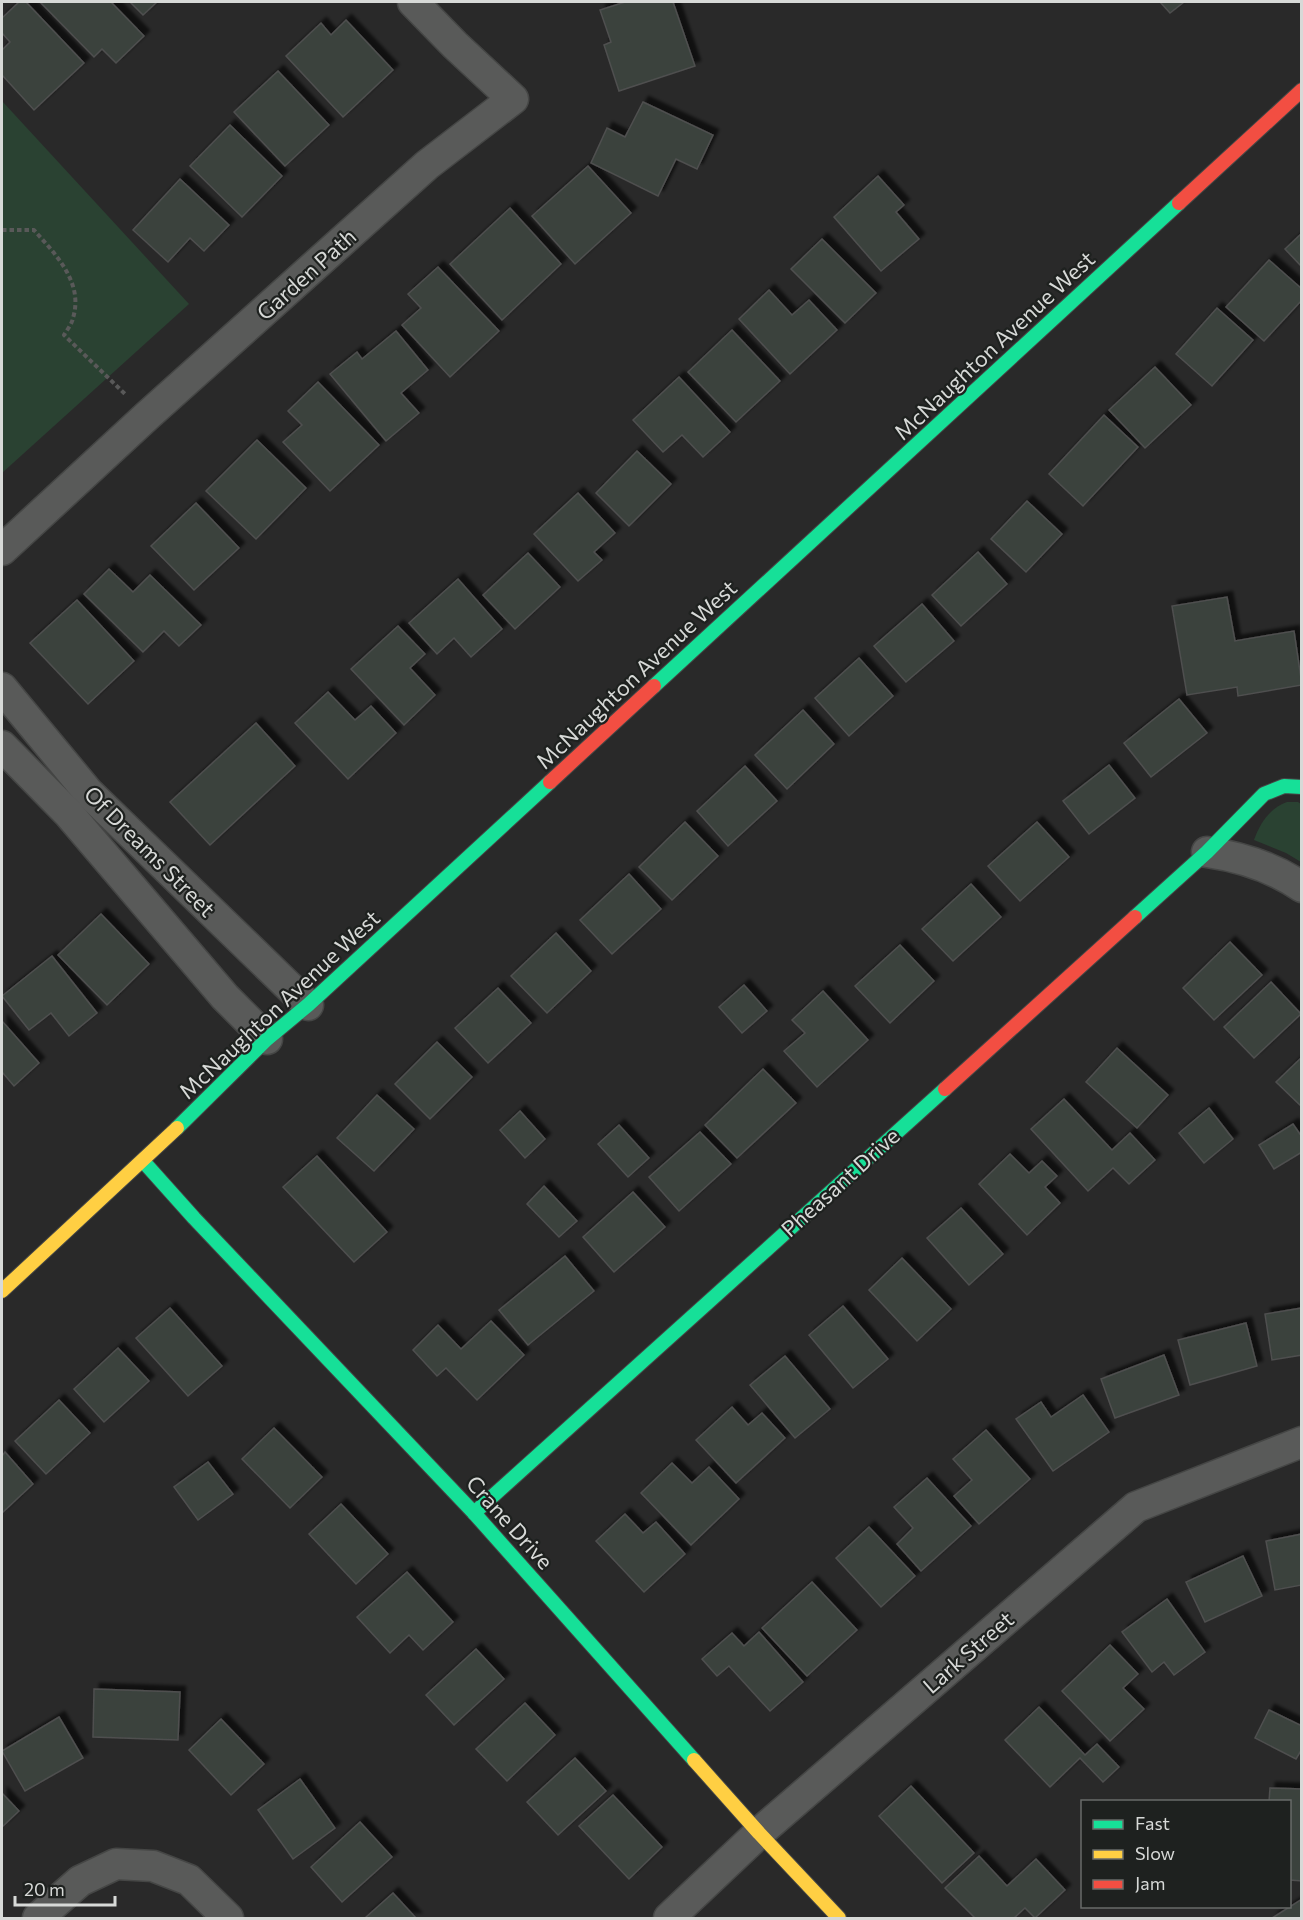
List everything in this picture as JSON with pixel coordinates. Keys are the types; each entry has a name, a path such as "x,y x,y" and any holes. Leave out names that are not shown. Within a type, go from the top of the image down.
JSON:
{"street":[{"name":"Garden Path","path":"2,550 147,416 427,165 513,99 413,2"},
{"name":"McNaughton Avenue West","path":"2,1291 143,1161 267,1039 308,1005 1302,90"},
{"name":"Of Dreams Street","path":"2,688 88,792 308,1005"},
{"name":"Of Dreams Street","path":"2,746 69,814 225,998 267,1039"},
{"name":"Pheasant Drive","path":"474,1513 1207,852 1264,794 1284,786 1302,787"},
{"path":"1207,852 1233,856 1263,866 1302,887"},
{"name":"Crane Drive","path":"143,1161 186,1210 474,1513 759,1833 839,1918"},
{"name":"Lark Street","path":"669,1918 759,1833 1136,1507 1302,1442"},
{"path":"38,1918 80,1881 116,1864 153,1866 189,1880 228,1918"}],"path":[{"path":"2,230 34,230 67,269 75,297 73,318 64,335 147,416"}],"green space":[{"path":"2,101 189,304 2,473"},
{"path":"1287,802 1301,804 1301,862 1254,840 1266,817"}],"building":[{"path":"19,2 26,2 84,63 34,110 2,75 2,50 10,42 2,33 2,18"},
{"path":"40,2 111,2 144,36 116,63 102,49 94,57"},
{"path":"130,2 157,2 143,15"},
{"path":"625,2 673,2 695,66 619,91 604,45 611,42 600,10"},
{"path":"1160,2 1184,2 1170,13"},
{"path":"346,20 393,70 343,117 286,56 321,23 331,35"},
{"path":"278,71 329,125 285,166 234,112"},
{"path":"643,102 713,135 697,169 676,159 658,196 591,163 607,128 625,137"},
{"path":"230,125 282,176 242,217 190,166"},
{"path":"588,166 631,213 575,264 532,216"},
{"path":"878,176 904,205 896,212 919,239 881,271 834,217"},
{"path":"180,179 229,225 204,251 190,238 168,262 133,230"},
{"path":"510,208 561,264 502,320 450,264"},
{"path":"1302,233 1302,267 1285,249"},
{"path":"822,239 876,293 845,323 791,269"},
{"path":"1269,260 1302,289 1302,300 1264,341 1226,307"},
{"path":"438,267 499,331 450,377 402,325 421,308 408,294"},
{"path":"769,290 792,315 809,300 837,330 790,374 739,319"},
{"path":"1217,308 1253,340 1212,386 1176,354"},
{"path":"732,330 780,381 736,422 688,372"},
{"path":"396,331 428,370 401,393 419,413 386,441 330,374 357,352 362,359"},
{"path":"1155,367 1191,405 1145,448 1109,410"},
{"path":"679,377 730,432 703,457 682,435 663,452 633,420"},
{"path":"318,382 379,445 330,491 283,442 302,425 288,411"},
{"path":"1104,415 1138,447 1083,506 1049,474"},
{"path":"257,440 306,488 256,539 206,491"},
{"path":"637,451 671,484 629,526 596,493"},
{"path":"578,493 615,533 594,552 602,560 578,581 534,534"},
{"path":"1027,501 1062,534 1026,572 991,539"},
{"path":"196,503 239,548 194,590 151,546"},
{"path":"978,552 1007,584 961,626 932,595"},
{"path":"528,553 560,587 515,629 483,595"},
{"path":"109,569 133,592 150,575 201,625 179,646 164,631 143,652 84,594"},
{"path":"458,579 502,629 471,657 454,638 437,654 409,623"},
{"path":"1227,597 1235,641 1294,631 1302,685 1238,696 1237,687 1187,695 1172,606"},
{"path":"77,600 134,661 88,704 30,643"},
{"path":"922,604 954,641 906,682 874,646"},
{"path":"398,626 425,654 410,668 435,695 404,725 351,669"},
{"path":"859,658 893,696 849,736 815,698"},
{"path":"328,692 355,720 371,706 396,733 348,779 295,723"},
{"path":"1179,699 1207,733 1151,777 1124,743"},
{"path":"803,710 834,744 787,789 755,755"},
{"path":"256,723 295,766 210,845 170,802"},
{"path":"1109,765 1135,798 1089,834 1063,801"},
{"path":"745,766 777,801 728,846 697,811"},
{"path":"685,822 718,856 672,900 639,867"},
{"path":"1037,822 1069,857 1020,901 988,866"},
{"path":"629,874 661,909 612,954 580,920"},
{"path":"971,884 1001,917 953,961 922,929"},
{"path":"101,914 149,964 107,1005 58,955"},
{"path":"556,933 591,971 547,1013 511,976"},
{"path":"1230,942 1262,975 1214,1020 1183,988"},
{"path":"900,945 934,981 890,1023 855,986"},
{"path":"52,956 97,1013 69,1036 51,1013 29,1030 2,996"},
{"path":"1271,982 1301,1014 1254,1058 1224,1027"},
{"path":"744,985 767,1011 742,1033 719,1007"},
{"path":"498,988 531,1023 488,1063 455,1028"},
{"path":"823,991 868,1040 817,1087 784,1051 805,1033 792,1020"},
{"path":"2,1021 39,1063 14,1086 2,1072"},
{"path":"437,1042 472,1077 430,1119 395,1084"},
{"path":"1117,1048 1168,1095 1137,1128 1086,1082"},
{"path":"1302,1057 1302,1107 1276,1082"},
{"path":"763,1069 796,1103 737,1158 705,1125"},
{"path":"377,1095 414,1129 374,1171 337,1138"},
{"path":"1064,1099 1112,1150 1130,1133 1155,1160 1129,1184 1113,1168 1088,1191 1031,1129"},
{"path":"1209,1108 1233,1139 1204,1163 1179,1133"},
{"path":"520,1111 545,1139 525,1158 500,1130"},
{"path":"1293,1124 1302,1137 1302,1152 1274,1169 1259,1145"},
{"path":"619,1125 649,1158 628,1177 598,1144"},
{"path":"700,1132 731,1164 679,1211 649,1177"},
{"path":"1010,1154 1029,1173 1042,1161 1057,1176 1045,1187 1060,1203 1027,1235 979,1184"},
{"path":"317,1156 387,1232 354,1262 283,1187"},
{"path":"544,1186 577,1221 559,1237 527,1204"},
{"path":"633,1192 665,1227 614,1272 583,1237"},
{"path":"961,1208 1003,1254 969,1285 927,1238"},
{"path":"565,1256 594,1291 528,1345 499,1310"},
{"path":"902,1258 951,1309 917,1341 869,1290"},
{"path":"843,1306 888,1359 853,1388 809,1335"},
{"path":"170,1308 222,1366 188,1396 136,1338"},
{"path":"1302,1308 1302,1355 1272,1360 1265,1314"},
{"path":"491,1321 524,1355 477,1400 446,1368 437,1376 413,1350 438,1325 461,1349"},
{"path":"1246,1323 1257,1366 1190,1385 1178,1340"},
{"path":"118,1348 149,1381 104,1422 74,1389"},
{"path":"1164,1355 1179,1395 1115,1418 1101,1379"},
{"path":"785,1356 830,1409 795,1438 750,1385"},
{"path":"1083,1395 1109,1432 1053,1471 1016,1419 1041,1402 1051,1417"},
{"path":"59,1400 90,1433 46,1474 15,1441"},
{"path":"732,1407 748,1425 762,1413 785,1438 736,1483 696,1440"},
{"path":"274,1428 322,1477 290,1508 242,1459"},
{"path":"986,1430 1030,1479 979,1524 954,1496 972,1480 953,1459"},
{"path":"5,1452 33,1484 2,1513 2,1456"},
{"path":"208,1462 233,1494 198,1520 174,1487"},
{"path":"672,1463 692,1483 709,1467 739,1499 691,1545 641,1493"},
{"path":"927,1478 971,1526 921,1571 897,1544 913,1528 894,1507"},
{"path":"341,1504 388,1554 356,1584 309,1534"},
{"path":"625,1514 643,1533 656,1522 685,1554 644,1592 596,1541"},
{"path":"869,1527 915,1576 881,1607 836,1558"},
{"path":"1302,1534 1302,1585 1275,1590 1266,1541"},
{"path":"1243,1556 1262,1596 1205,1622 1186,1582"},
{"path":"407,1572 453,1622 423,1650 409,1635 390,1653 357,1617"},
{"path":"812,1582 857,1630 807,1676 762,1628"},
{"path":"1167,1599 1205,1652 1174,1675 1164,1662 1152,1672 1122,1632"},
{"path":"759,1632 803,1682 770,1711 729,1666 717,1676 702,1659 732,1633 744,1646"},
{"path":"1110,1645 1138,1674 1123,1688 1144,1709 1110,1741 1062,1691"},
{"path":"476,1649 504,1679 454,1725 426,1695"},
{"path":"94,1689 180,1692 178,1740 93,1737"},
{"path":"525,1703 555,1735 507,1781 476,1749"},
{"path":"1039,1707 1085,1755 1097,1744 1119,1767 1103,1782 1080,1758 1050,1787 1005,1740"},
{"path":"1269,1710 1302,1726 1302,1749 1296,1759 1255,1738"},
{"path":"59,1717 83,1758 25,1791 2,1751"},
{"path":"221,1719 264,1764 231,1795 189,1750"},
{"path":"575,1758 606,1791 558,1835 527,1802"},
{"path":"300,1779 335,1828 293,1859 258,1810"},
{"path":"911,1786 974,1853 942,1883 879,1816"},
{"path":"1270,1788 1302,1789 1302,1881 1291,1880 1291,1800 1269,1800"},
{"path":"2,1793 19,1811 2,1827"},
{"path":"613,1795 662,1847 629,1879 579,1826"},
{"path":"360,1822 392,1857 342,1902 311,1867"},
{"path":"979,1856 1007,1886 1036,1859 1065,1890 1035,1918 1025,1908 1014,1918 975,1918 945,1888"},
{"path":"393,1893 416,1918 365,1918"},
{"path":"1302,1899 1302,1918 1272,1918 1291,1908"}],"traffic: fast":[{"path":"654,686 1179,203"},
{"path":"177,1128 267,1039 308,1005 550,782"},
{"path":"1135,917 1207,852 1264,794 1284,786 1302,787"},
{"path":"474,1513 945,1089"},
{"path":"143,1161 194,1218 474,1513 694,1760"}],"traffic: slow":[{"path":"2,1291 177,1128"},
{"path":"694,1760 839,1918"}],"traffic: jam":[{"path":"1179,203 1302,90"},
{"path":"550,782 654,686"},
{"path":"945,1089 1135,917"}]}
